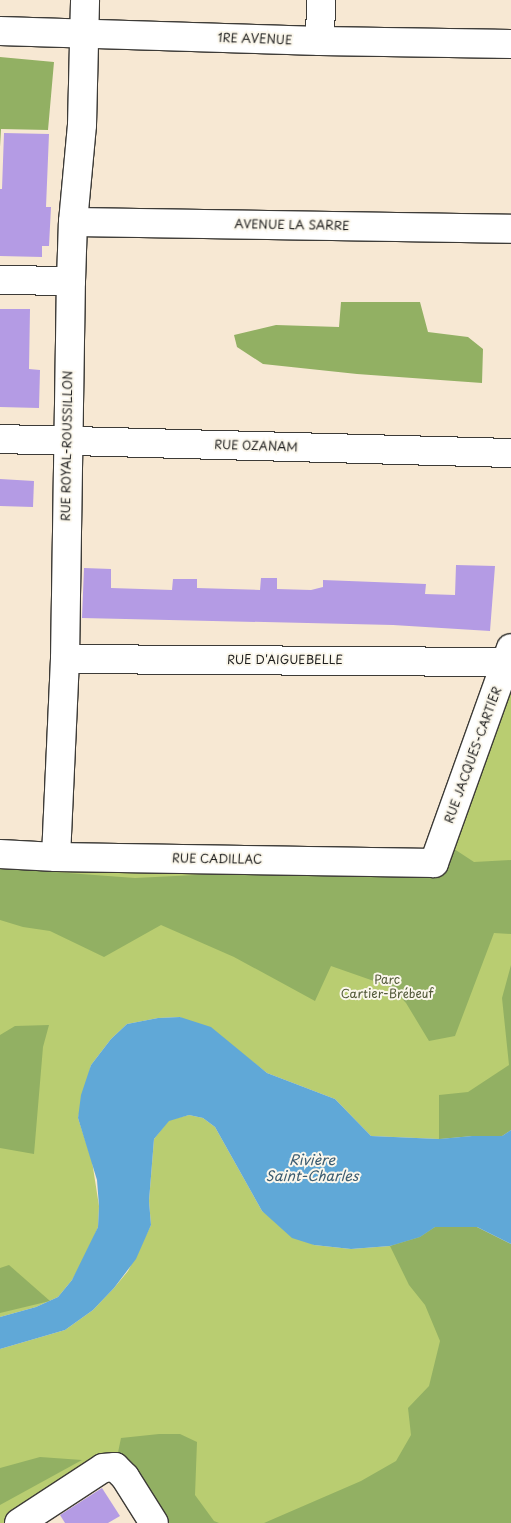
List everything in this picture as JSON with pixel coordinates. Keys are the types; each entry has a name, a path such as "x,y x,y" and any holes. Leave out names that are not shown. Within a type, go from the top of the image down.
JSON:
{"street":[{"name":"RUE ROYAL-ROUSSILLON","path":"56,857 65,659 67,440 73,222 82,125 86,0"},
{"path":"320,41 321,0"},
{"name":"1RE AVENUE","path":"0,31 320,41 511,44"},
{"name":"AVENUE LA SARRE","path":"73,222 511,229"},
{"path":"0,280 71,281"},
{"name":"RUE OZANAM","path":"0,439 511,453"},
{"name":"RUE D'AIGUEBELLE","path":"65,659 508,655"},
{"name":"RUE JACQUES-CARTIER","path":"434,863 508,655"},
{"name":"RUE CADILLAC","path":"0,854 56,857 434,863"},
{"path":"19,1523 103,1468 115,1467 125,1477 154,1523"}],"green space":[{"path":"0,57 54,62 48,130 1,129 0,147"},
{"path":"341,302 420,302 428,332 468,337 483,349 482,383 357,374 263,364 237,347 234,335 276,325 339,327"},
{"name":"Parc Cartier-Brébeuf","path":"511,648 511,1130 502,1136 439,1139 371,1136 335,1099 267,1073 253,1062 180,1017 158,1018 127,1024 111,1039 91,1065 78,1118 92,1161 99,1206 98,1227 87,1254 72,1280 58,1297 36,1307 0,1317 0,854 434,863"},
{"path":"442,841 474,862 511,860 511,934 494,933 455,1036 429,1041 406,1003 391,987 331,966 315,1001 234,957 161,925 104,957 50,931 23,927 0,920 0,868 135,878 434,863"},
{"path":"511,965 511,1130 502,1136 439,1139 439,1095 468,1092 509,1065 502,998"},
{"path":"49,1025 43,1047 34,1154 0,1148 0,1035 15,1026"},
{"path":"189,1115 203,1118 215,1127 262,1211 314,1245 351,1249 390,1246 435,1227 511,1244 511,1523 154,1523 115,1467 19,1523 0,1523 0,1349 65,1330 93,1310 128,1271 151,1225 149,1201 154,1139 169,1120"},
{"path":"435,1227 477,1227 511,1244 511,1523 264,1523 361,1481 396,1461 411,1435 408,1408 429,1386 440,1341 425,1305 409,1285 390,1246 420,1237"},
{"path":"9,1265 50,1301 0,1313 0,1268"},
{"path":"180,1434 197,1442 195,1495 214,1521 219,1523 154,1523 115,1467 121,1438"},
{"path":"40,1457 82,1460 0,1505 0,1468"}],"water":[{"name":"Rivière Saint-Charles","path":"180,1017 211,1027 267,1073 335,1099 371,1136 439,1139 502,1136 511,1130 511,1244 477,1227 435,1227 420,1237 390,1246 351,1249 314,1245 292,1238 262,1211 215,1127 203,1118 189,1115 169,1121 154,1139 149,1201 151,1225 136,1259 114,1288 93,1310 65,1330 0,1349 0,1317 36,1307 58,1297 72,1280 98,1227 97,1180 78,1118 81,1095 91,1065 111,1039 127,1024 158,1018"}],"building":[{"path":"4,133 49,134 46,207 51,207 49,246 42,246 42,257 0,256 0,189 2,189"},
{"path":"0,309 30,309 29,369 40,370 39,408 0,407"},
{"path":"0,479 34,481 33,507 0,506"},
{"path":"456,565 495,566 490,631 393,625 82,618 84,568 111,569 111,588 172,590 173,579 197,579 197,588 260,590 261,578 277,578 277,589 311,590 323,587 323,580 426,584 425,594 455,595"},
{"path":"102,1488 120,1516 108,1523 65,1523 60,1515"}]}
